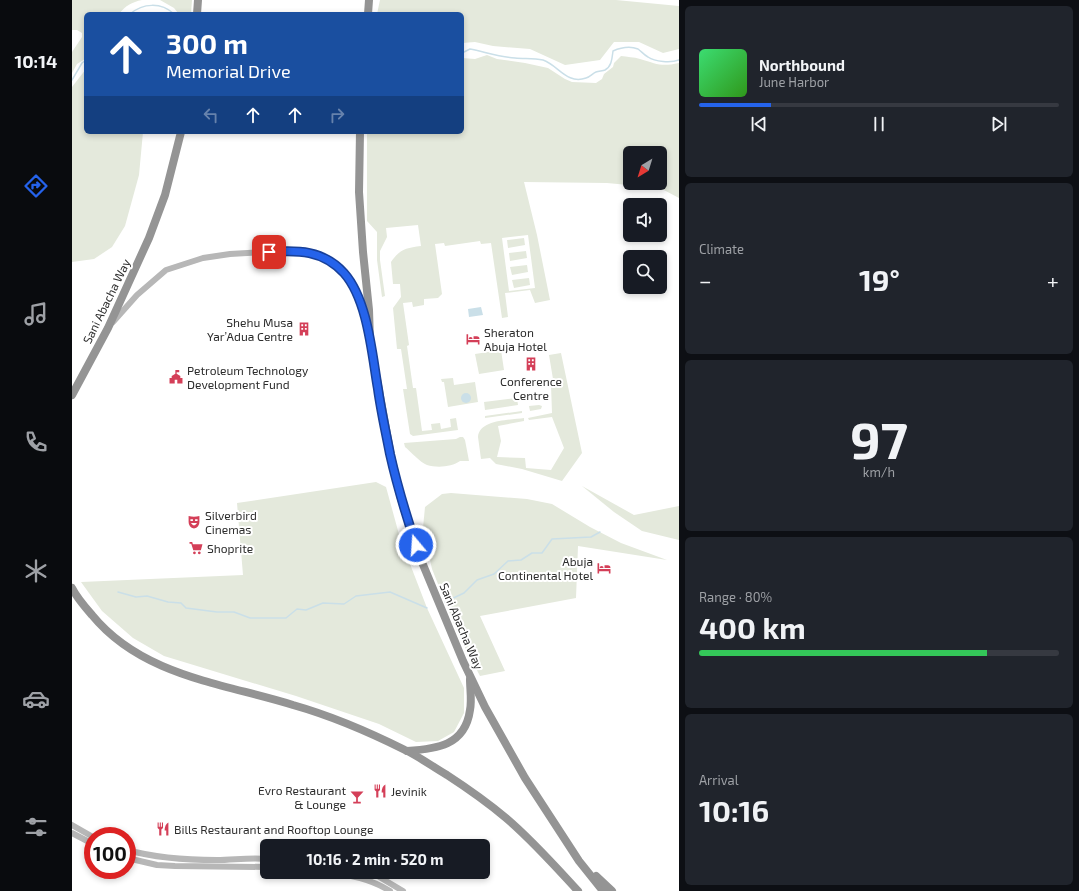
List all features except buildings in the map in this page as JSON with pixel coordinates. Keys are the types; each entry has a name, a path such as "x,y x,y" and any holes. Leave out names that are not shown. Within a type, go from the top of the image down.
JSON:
{"highway":[{"path":"197,12 198,0"},
{"path":"368,12 369,0"},
{"name":"Sani Abacha Way","path":"72,395 108,328 149,238 165,195 180,134"},
{"name":"Sani Abacha Way","path":"360,134 359,192 369,310 370,341 391,456 401,499 419,554 463,661 485,707 525,778 579,861 603,891"},
{"path":"72,588 86,609 110,634 124,646 152,662 180,674 202,681 292,704 332,717 407,751 468,789 505,818 557,867 578,891"},
{"path":"407,751 438,748 447,744 461,734 469,718 471,709 469,674"},
{"path":"579,861 612,891"},
{"path":"557,867 570,891"}],"main road":[{"path":"108,328 137,294 166,270 203,258 230,254 295,250 324,257 351,282 364,314 370,341"},
{"path":"72,825 84,832"},
{"path":"72,833 84,839"},
{"path":"136,852 176,858 217,860 260,859"},
{"path":"136,860 157,865 175,866 260,867"},
{"path":"362,879 375,883 390,891"},
{"path":"383,879 403,891"}],"shaded area":[{"path":"72,0 142,0 129,5 121,12 84,12 84,60 77,64 72,73 72,52 82,37 82,33 77,30 72,30"},
{"path":"160,0 192,0 191,12 177,12 174,8"},
{"path":"380,0 616,0 679,6 679,49 663,53 639,42 614,42 600,60 565,65 530,49 493,46 475,42 464,43 464,12 377,12"},
{"path":"487,55 497,59 548,68 572,82 596,83 602,79 604,74 613,67 614,63 621,56 638,58 659,64 668,65 679,63 679,198 664,190 667,190 667,146 623,146 623,185 524,182 537,235 550,300 535,303 530,290 505,293 508,317 502,318 491,243 481,244 480,241 445,246 444,243 435,244 442,294 438,298 424,299 424,305 413,307 412,302 403,303 409,345 407,346 413,388 416,388 422,431 432,430 431,424 440,423 441,429 451,427 450,419 456,418 458,430 413,436 410,434 403,389 407,389 401,349 397,349 393,308 401,297 400,284 393,284 391,262 400,252 421,246 418,225 386,228 387,237 380,251 385,296 382,297 377,260 377,232 367,221 367,134 464,134 464,58 475,59","holes":["528,235 535,288 509,291 502,238"]},
{"path":"84,72 84,134 143,134 139,175 125,226 112,247 94,259 72,262 72,87"},
{"path":"524,238 525,245 508,248 507,240"},
{"path":"526,251 527,258 510,261 509,253"},
{"path":"527,265 528,272 512,275 510,267"},
{"path":"529,278 530,285 514,288 512,280"},
{"path":"501,350 504,370 479,374 475,354"},
{"path":"561,353 582,453 562,481 522,469 496,464 490,458 481,459 478,437 480,431 484,427 504,420 524,418 524,421 498,426 501,441 497,457 525,458 526,468 551,470 564,448 552,417 529,420 528,418 552,413 551,385 554,385 549,355"},
{"path":"453,378 454,385 475,382 478,402 448,407 444,382 442,382 441,379"},
{"path":"517,398 518,405 485,410 484,402"},
{"path":"529,406 542,406 541,409 530,411"},
{"path":"522,411 522,413 485,418 485,416"},
{"path":"463,437 465,440 469,461 460,461 453,465 440,467 425,464 405,447 404,443 456,439"},
{"path":"376,482 386,487 400,538 427,608 464,688 464,713 454,732 438,741 416,742 379,724 296,696 164,656 133,638 102,611 81,582 243,575 237,503"},
{"path":"582,486 634,515 679,506 679,540 642,531 614,512"},
{"path":"451,493 527,499 552,504 590,527 621,543 667,560 578,546 576,598 480,616 505,671 480,676 458,634 432,569 423,528 425,507 442,494"}],"water":[{"path":"481,307 483,315 469,317 468,309"},
{"path":"466,393 471,398 466,403 461,398"}],"waterway":[{"path":"132,12 152,5 163,7 172,12"},
{"path":"464,52 470,49 498,56 543,60 573,79 587,77 604,70 611,62 613,51 622,48 638,49 651,59 663,62 679,60"},
{"path":"72,80 84,62"},
{"path":"445,602 464,593 477,580 494,574 508,561 521,560 532,553 542,553 552,539 591,537 600,532"},
{"path":"118,592 136,597 147,596 168,602 181,603 186,608 217,612 234,612 250,618 286,618 297,609 306,610 323,603 344,604 356,596 390,592 427,608"}],"place":[{"name":"Shehu Musa Yar’Adua Centre","path":"304,329"},
{"name":"Sheraton Abuja Hotel","path":"473,339"},
{"name":"Conference Centre","path":"531,364"},
{"name":"Petroleum Technology Development Fund","path":"176,377"},
{"name":"Silverbird Cinemas","path":"194,522"},
{"name":"Shoprite","path":"196,548"},
{"name":"Abuja Continental Hotel","path":"604,568"},
{"name":"Jevinik","path":"380,791"},
{"name":"Evro Restaurant & Lounge","path":"357,797"},
{"name":"Bills Restaurant and Rooftop Lounge","path":"163,829"}],"route":[{"path":"269,252 295,250 324,257 332,262 351,282 364,314 393,468 401,499 416,545"}]}
